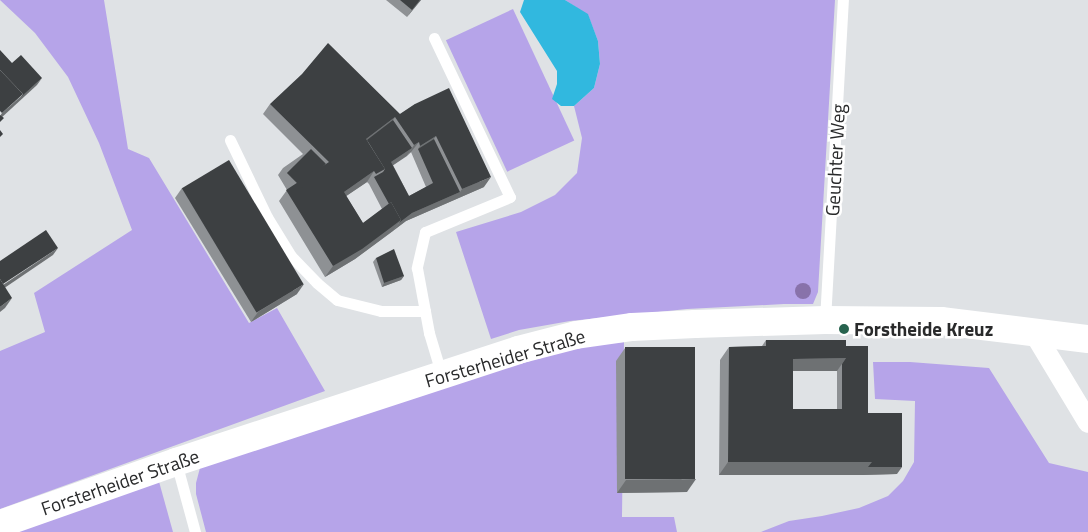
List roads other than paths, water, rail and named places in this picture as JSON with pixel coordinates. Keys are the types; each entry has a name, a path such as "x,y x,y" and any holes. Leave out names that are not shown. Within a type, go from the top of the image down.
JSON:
{"street":[{"name":"Forsterheider Straße","path":"0,524 176,462 518,350 566,338 632,327 826,320 941,321 1032,331 1088,340"},
{"path":"1032,331 1088,422"}],"lane":[{"name":"Geuchter Weg","path":"826,320 843,0"},
{"path":"434,38 510,197 425,232 417,268 425,311 442,376"},
{"path":"230,140 286,249 317,283 337,300 381,311 425,311"},
{"path":"176,462 195,532"}],"water":[{"path":"524,0 565,0 588,14 598,41 600,64 594,88 574,106 561,106 552,99 557,84 557,71 520,12"}],"place":[{"name":"Forstheide Kreuz","path":"844,329"}]}
